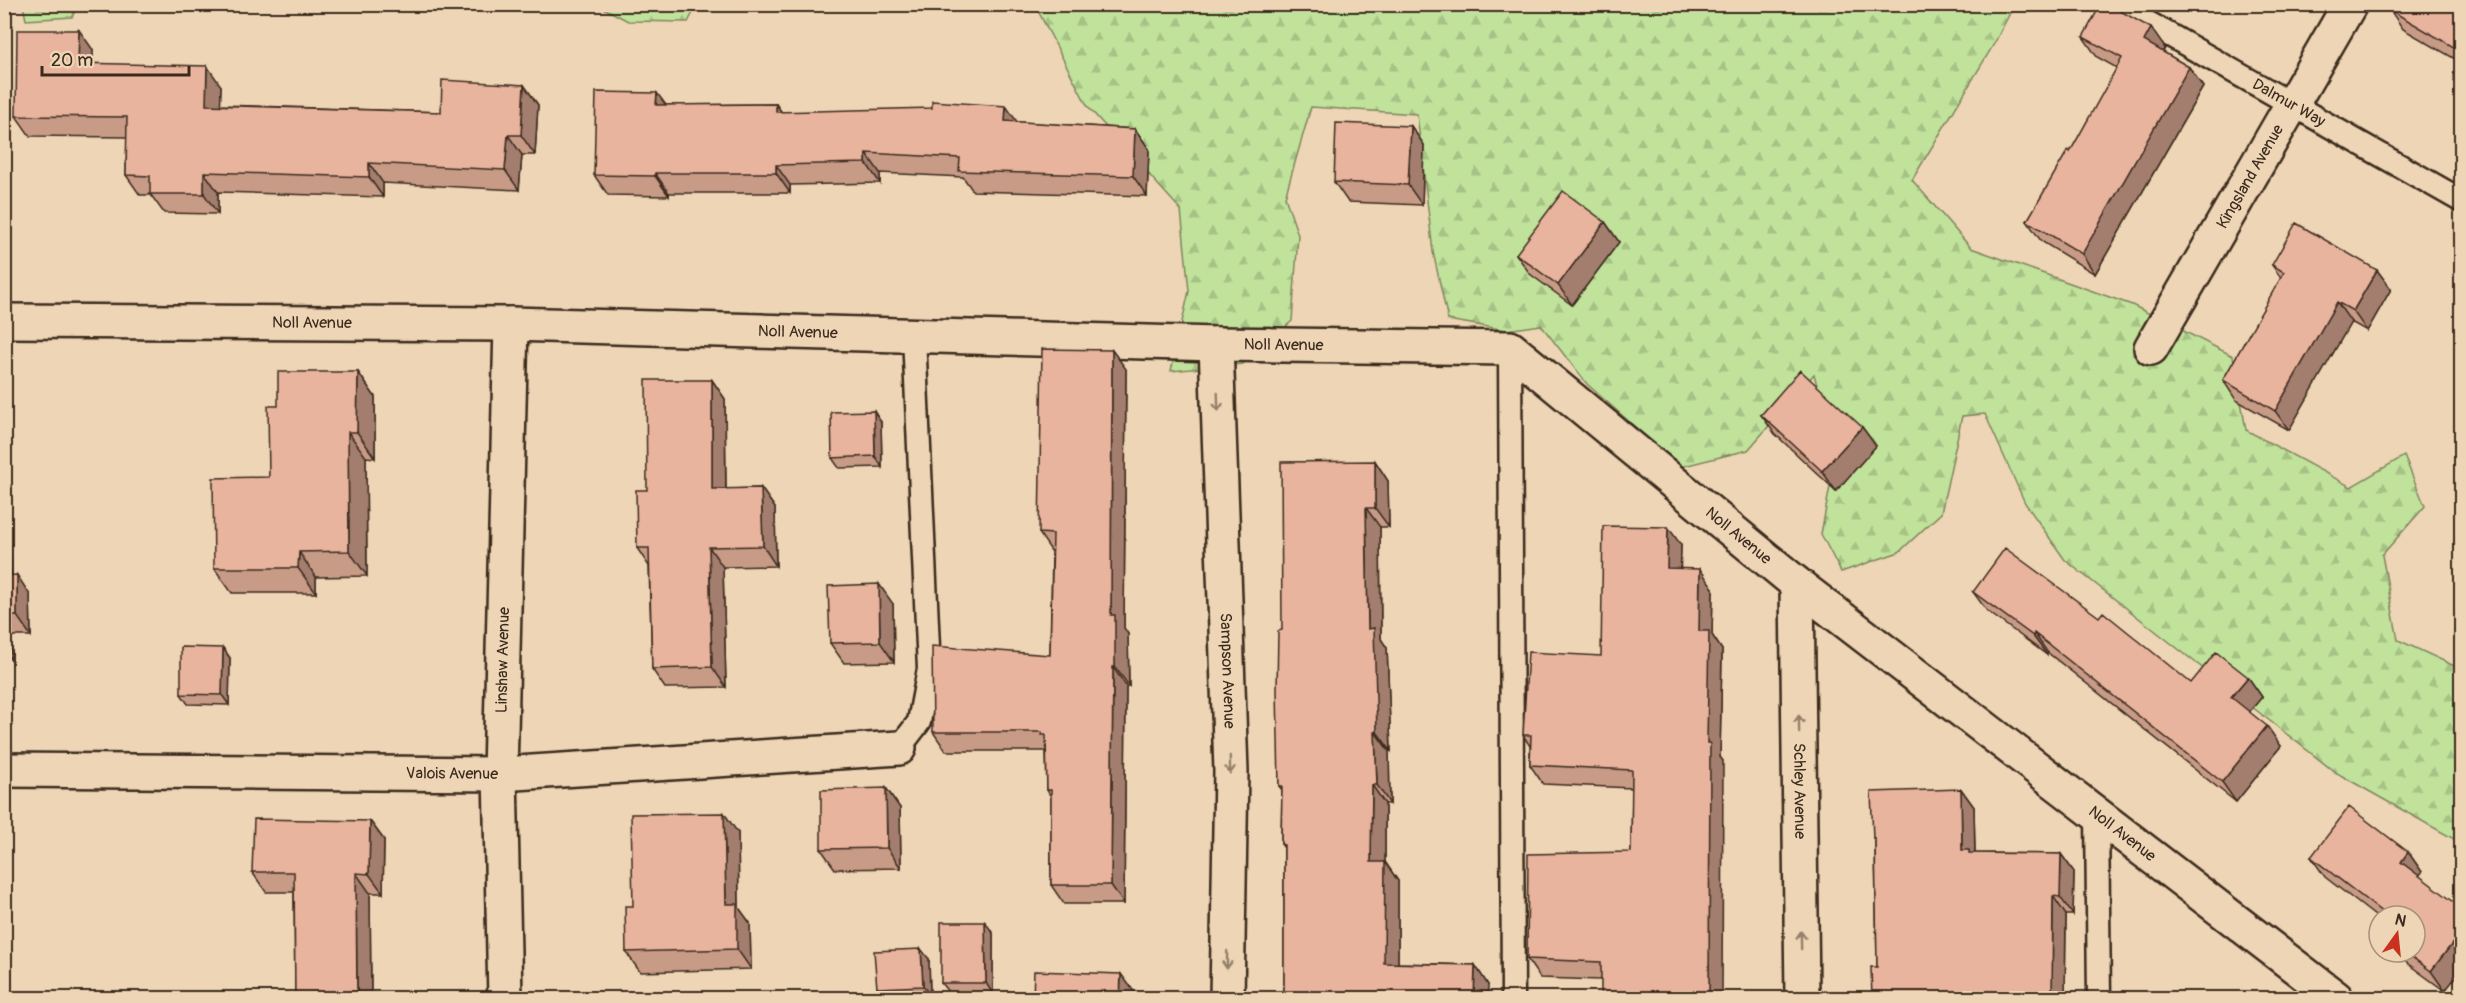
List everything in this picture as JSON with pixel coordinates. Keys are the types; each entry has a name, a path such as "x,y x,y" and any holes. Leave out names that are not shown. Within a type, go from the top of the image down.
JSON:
{"street":[{"name":"Kingsland Avenue","path":"2151,348 2350,4"},
{"name":"Noll Avenue","path":"4,321 511,324 1216,344 1510,348 1797,584 2336,999"},
{"name":"Linshaw Avenue","path":"505,999 500,774 511,324"},
{"name":"Sampson Avenue","path":"1216,344 1230,771 1227,999"},
{"name":"Schley Avenue","path":"1797,584 1802,999"},
{"name":"Valois Avenue","path":"4,770 500,774 899,748"}],"lane":[{"name":"Dalmur Way","path":"2115,4 2462,201"},
{"path":"899,748 919,722 929,669 914,336"},
{"path":"1510,348 1513,999"},
{"path":"2097,815 2099,999"}],"green space":[{"path":"23,4 78,5 72,17 26,20"},
{"path":"598,5 697,5 688,22 628,21"},
{"path":"1035,5 2014,5 1994,44 1912,180 1971,248 2132,305 2233,356 2246,430 2351,487 2404,456 2425,506 2382,555 2398,640 2461,669 2461,843 2335,772 2065,560 2025,503 1985,414 1962,416 1941,513 1899,552 1841,572 1821,534 1836,455 1814,374 1748,450 1680,467 1587,384 1541,325 1506,330 1448,320 1433,252 1417,114 1311,107 1285,197 1298,235 1292,321 1243,364 1171,371 1189,291 1181,210 1088,107"}],"building":[{"path":"2101,4 2108,4 2151,28 2144,41 2189,67 2082,254 2027,221 2068,150 2070,152 2122,58 2083,37"},
{"path":"2394,4 2462,4 2462,52 2390,10"},
{"path":"17,30 79,30 78,63 207,66 206,105 441,112 442,80 524,85 521,135 508,135 505,170 369,163 369,177 204,172 204,194 150,194 150,176 126,175 127,117 16,116"},
{"path":"596,92 657,93 656,105 776,104 776,112 932,108 932,101 1006,106 1005,121 1135,129 1133,176 959,171 960,158 866,153 866,163 776,165 776,173 594,175"},
{"path":"1336,123 1411,126 1408,185 1334,182"},
{"path":"1563,191 1605,222 1558,285 1516,254"},
{"path":"2296,223 2377,270 2353,311 2337,302 2275,411 2223,380 2284,272 2272,265"},
{"path":"1042,349 1112,350 1111,615 1115,615 1115,667 1113,667 1111,885 1051,885 1051,790 1047,790 1046,735 1042,735 1042,732 933,732 932,646 1050,655 1053,534 1039,533"},
{"path":"1800,370 1862,427 1822,471 1761,415"},
{"path":"278,372 358,372 357,432 348,432 349,551 299,552 298,568 214,568 213,478 269,477 268,406 278,406"},
{"path":"646,380 712,380 712,489 761,488 763,546 709,547 712,667 652,669 649,548 637,548 636,490 647,490"},
{"path":"874,411 875,456 832,458 831,412"},
{"path":"1375,461 1375,508 1366,508 1368,629 1374,628 1377,732 1375,732 1377,785 1372,785 1371,862 1385,862 1384,963 1475,965 1474,999 1284,999 1284,845 1281,844 1282,786 1279,786 1277,690 1278,631 1282,630 1281,462"},
{"path":"1603,526 1668,527 1667,568 1700,569 1699,631 1709,631 1707,743 1710,743 1709,999 1601,999 1601,962 1527,959 1528,854 1631,852 1632,770 1530,765 1531,735 1523,735 1528,652 1601,656"},
{"path":"2005,548 2099,617 2103,612 2191,683 2216,652 2248,677 2231,697 2267,726 2222,782 2034,633 2033,636 1973,592"},
{"path":"17,575 17,616 4,616 4,576"},
{"path":"879,584 880,642 830,643 828,586"},
{"path":"181,647 223,648 222,695 181,694"},
{"path":"886,788 887,848 821,849 821,790"},
{"path":"1961,789 1962,850 1969,850 1969,853 2061,854 2060,897 2053,896 2052,999 1872,999 1871,967 1877,967 1875,838 1873,838 1871,792"},
{"path":"2349,807 2408,852 2401,862 2462,908 2462,931 2431,971 2421,964 2427,964 2427,904 2372,904 2311,857"},
{"path":"724,813 726,904 737,904 737,949 626,952 625,906 633,906 631,814"},
{"path":"254,819 370,821 369,874 356,873 357,999 295,999 294,872 252,872"},
{"path":"941,922 985,922 986,983 941,983"},
{"path":"921,949 923,986 877,988 874,951"},
{"path":"1034,971 1121,974 1120,999 1033,999"}]}
